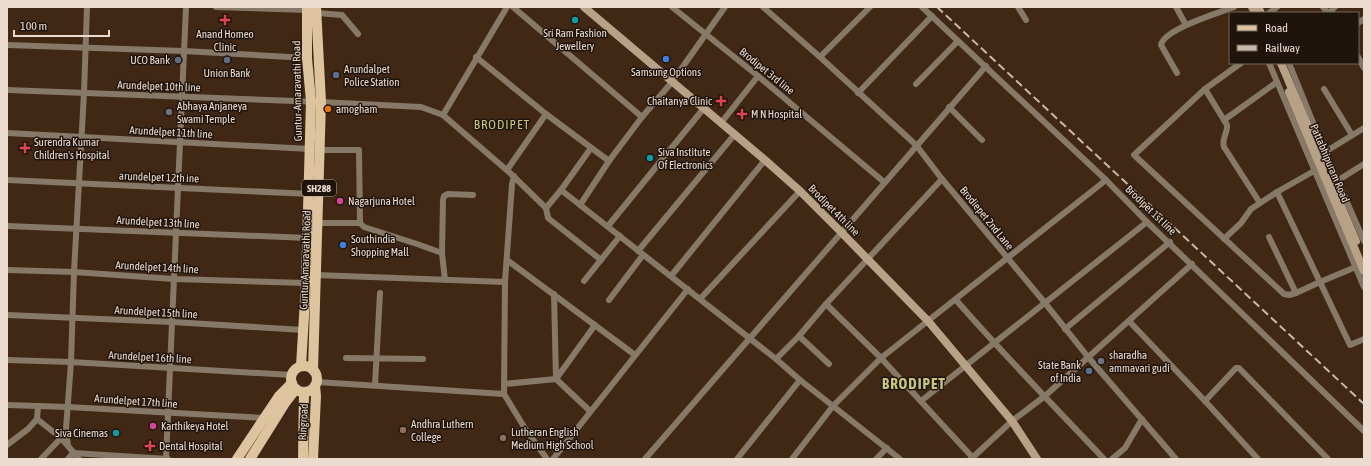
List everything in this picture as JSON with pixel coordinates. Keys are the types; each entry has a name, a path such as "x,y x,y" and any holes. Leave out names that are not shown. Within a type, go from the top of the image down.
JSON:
{"main road":[{"name":"Guntur-Amaravathi Road","path":"312,9 308,58 316,102"},
{"name":"Guntur Amaravathi Road","path":"312,9 316,102 314,194 318,223 313,370"},
{"name":"SH288","path":"301,366 308,238 314,194"},
{"path":"250,459 296,384 297,368 301,366 310,367 313,370"},
{"name":"SH288","path":"313,370 316,373 316,384"},
{"path":"296,384 312,389 316,384"},
{"path":"237,459 279,396 296,384"},
{"name":"Ringroad","path":"296,384 303,459"},
{"name":"Ringroad","path":"313,459 316,384"}],"street":[{"path":"68,446 66,429 71,362 87,7"},
{"path":"73,453 167,459 167,414 186,7"},
{"path":"216,7 312,9 342,15 358,34"},
{"path":"507,7 443,115 514,176 546,208 548,218 601,260"},
{"path":"513,7 642,117"},
{"name":"Brodipet 4th line","path":"584,7 766,160 800,191 928,321 1012,421 1037,459"},
{"name":"Brodipet 3rd line","path":"672,7 758,76 884,182"},
{"path":"580,205 609,161 642,117 672,82 725,7"},
{"path":"820,57 870,7"},
{"name":"Brodipet 1st line","path":"922,7 1106,180 1147,222 1170,242 1364,431"},
{"path":"1018,7 1026,20"},
{"path":"1176,7 1186,25"},
{"path":"1177,73 1161,45 1165,38 1186,25 1234,7"},
{"name":"Brodiepet 2nd Lane","path":"766,8 916,145 942,179 1088,357 1176,459"},
{"path":"858,93 932,16"},
{"path":"916,84 958,41"},
{"path":"7,45 184,51 308,58"},
{"path":"476,57 546,114 609,161"},
{"path":"1240,64 1205,89 1134,155 1284,294 1289,295 1296,293 1355,266 1364,265"},
{"path":"1268,64 1364,287"},
{"name":"Pattabhipuram Road","path":"1277,64 1291,91 1364,261"},
{"name":"Pattabhipuram Road","path":"1281,64 1364,271"},
{"path":"1289,64 1325,152 1364,241"},
{"path":"645,459 986,66"},
{"path":"721,123 758,76"},
{"path":"1224,120 1277,82"},
{"path":"1205,89 1224,120 1227,130 1223,143 1260,203"},
{"path":"1324,89 1352,135"},
{"name":"Arundelpet 10th line","path":"7,90 421,107 443,115"},
{"path":"949,107 982,140"},
{"path":"608,226 704,108"},
{"path":"507,170 546,114"},
{"path":"1325,152 1364,128"},
{"name":"Arundelpet 11th line","path":"7,133 82,138 359,150 360,223"},
{"path":"609,300 640,253 735,134"},
{"path":"546,208 591,148"},
{"path":"670,276 766,160"},
{"path":"1338,181 1364,164"},
{"path":"1224,238 1241,223 1251,209 1314,171"},
{"path":"514,176 512,184 505,282 504,394 526,430 547,459"},
{"path":"776,359 799,336 826,304 942,179"},
{"name":"arundelpet 12th ine","path":"7,180 314,194"},
{"path":"792,459 833,406 881,358 1106,180"},
{"path":"561,190 776,359 800,380 900,459"},
{"path":"700,300 800,191"},
{"path":"1277,192 1350,345 1364,340"},
{"path":"445,280 442,253 442,200 444,196 448,194 473,195"},
{"path":"921,401 993,342 1147,222"},
{"path":"318,223 360,223 364,227 442,253"},
{"name":"Arundelpet 13th line","path":"7,226 308,238"},
{"path":"584,281 620,236"},
{"path":"1269,237 1296,293"},
{"path":"1065,329 1170,242"},
{"path":"507,260 635,355"},
{"path":"826,304 881,358 972,458 1012,421 1045,396 1192,264"},
{"name":"Arundelpet 14th line","path":"7,270 306,284"},
{"path":"316,275 505,282"},
{"path":"553,459 688,290"},
{"path":"375,385 380,293"},
{"path":"554,294 556,379 590,411"},
{"path":"956,300 993,342 1104,459"},
{"name":"Arundelpet 15th line","path":"7,315 172,322 303,330"},
{"path":"1128,321 1258,459"},
{"path":"504,384 556,379 595,325"},
{"path":"799,336 829,364"},
{"path":"346,358 424,359"},
{"name":"Arundelpet 16th line","path":"7,360 169,368 296,384"},
{"path":"1205,401 1236,368 1238,368 1328,459"},
{"path":"737,459 800,380"},
{"path":"316,384 375,385 504,394"},
{"name":"Arundelpet 17th line","path":"7,405 264,418"},
{"path":"7,445 28,430 37,419 38,406"},
{"path":"37,419 61,438 79,459"},
{"path":"1112,459 1125,448 1142,419"},
{"path":"41,459 61,438"},
{"path":"876,459 887,448"},
{"path":"68,459 73,453"}],"railway":[{"path":"937,7 1364,404"}],"place":[{"name":"Anand Homeo Clinic","path":"225,20"},
{"name":"Sri Ram Fashion Jewellery","path":"575,20"},
{"name":"Samsung Options","path":"666,59"},
{"name":"UCO Bank","path":"178,60"},
{"name":"Union Bank","path":"227,60"},
{"name":"Arundalpet Police Station","path":"336,75"},
{"name":"Chaitanya Clinic","path":"721,101"},
{"name":"amogham","path":"328,109"},
{"name":"Abhaya Anjaneya Swami Temple","path":"169,112"},
{"name":"M N Hospital","path":"742,114"},
{"name":"Surendra Kumar Children's Hospital","path":"25,148"},
{"name":"Siva Institute Of Electronics","path":"650,158"},
{"name":"Nagarjuna Hotel","path":"340,201"},
{"name":"Southindia Shopping Mall","path":"343,245"},
{"name":"sharadha ammavari gudi","path":"1101,361"},
{"name":"State Bank of India","path":"1089,371"},
{"name":"Karthikeya Hotel","path":"153,426"},
{"name":"Andhra Luthern College","path":"403,430"},
{"name":"Siva Cinemas","path":"116,433"},
{"name":"Lutheran English Medium High School","path":"503,438"},
{"name":"Dental Hospital","path":"150,446"}],"district":[{"name":"BRODIPET","path":"502,124"},
{"name":"BRODIPET","path":"914,384"}]}
